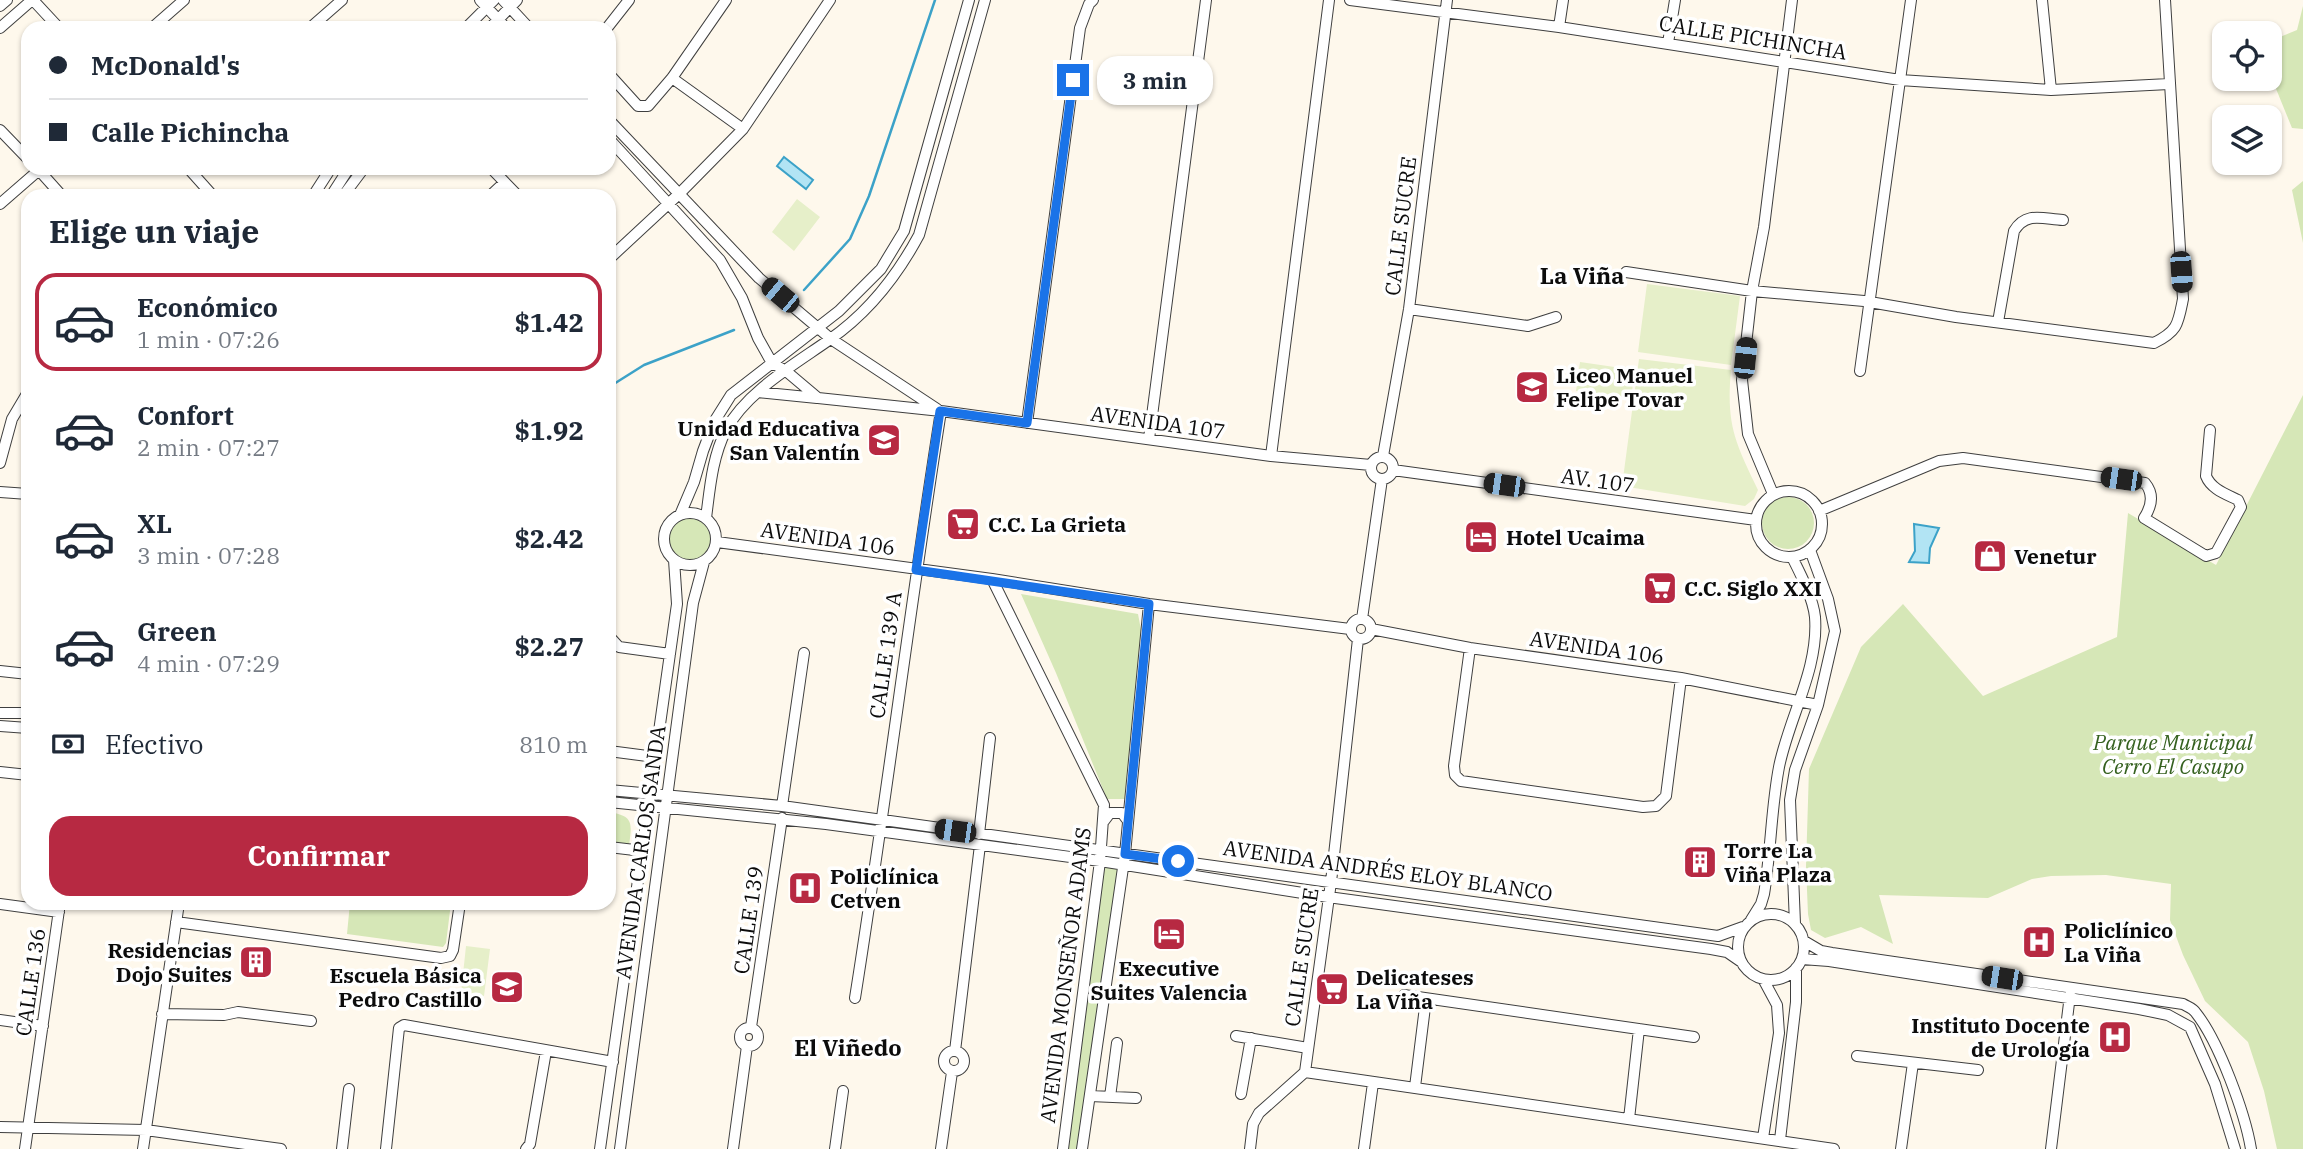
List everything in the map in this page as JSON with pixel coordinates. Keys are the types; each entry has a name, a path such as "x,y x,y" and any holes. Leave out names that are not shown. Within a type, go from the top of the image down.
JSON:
{"street":[{"path":"0,6 7,0"},
{"path":"0,28 32,0 52,21"},
{"path":"160,21 184,0"},
{"path":"318,21 342,0"},
{"path":"612,21 629,0"},
{"path":"616,82 638,106 648,106 672,78 726,0"},
{"path":"616,252 743,129 830,0"},
{"path":"680,515 691,513 706,518 715,528 715,550 704,562 686,565 674,560 666,550 664,539 667,528 680,515 714,422 731,395 839,311 881,269 904,231 969,0"},
{"path":"706,518 717,451 726,429 744,404 831,339 880,294 897,274 919,235 985,0"},
{"path":"1027,423 1080,28 1093,0"},
{"path":"1149,439 1206,0"},
{"path":"1271,456 1329,0"},
{"name":"CALLE PICHINCHA","path":"1350,0 1559,27 1900,80 2051,90 2169,84"},
{"name":"CALLE SUCRE","path":"1383,456 1409,309 1447,0"},
{"path":"1559,27 1563,0"},
{"path":"1668,43 1675,0"},
{"path":"1773,494 1748,434 1742,380 1792,0"},
{"path":"1860,371 1910,0"},
{"path":"2042,0 2051,90"},
{"path":"1626,272 1752,291 1869,302 2154,343 2172,334 2183,299 2165,0"},
{"path":"472,21 487,2 501,21"},
{"path":"504,21 510,2"},
{"path":"510,2 524,21"},
{"path":"672,78 743,129"},
{"path":"616,127 759,278 831,339 940,411"},
{"path":"0,130 21,152"},
{"path":"616,147 720,260 742,298 766,356 818,398"},
{"path":"0,204 31,175"},
{"path":"43,175 56,189"},
{"path":"194,175 207,189"},
{"path":"348,189 358,175"},
{"path":"497,175 510,189"},
{"path":"498,189 504,183"},
{"path":"916,192 930,195"},
{"path":"1998,322 2014,231 2019,223 2027,217 2063,220"},
{"path":"1409,309 1528,326 1556,317"},
{"name":"AVENIDA 107","path":"758,392 940,411 1271,456 1371,465"},
{"path":"0,463 12,419 21,404"},
{"name":"CALLE 139 A","path":"855,998 882,827 940,411"},
{"path":"1819,511 1939,461 1963,458 2145,482 2151,491 2151,501 2144,518 2206,556 2212,556 2241,507 2238,500 2211,486 2207,481 2210,430"},
{"path":"1383,456 1390,459 1393,470 1389,477 1381,479 1372,473 1371,465 1375,458 1383,456"},
{"name":"AV. 107","path":"1393,470 1756,520"},
{"path":"1362,619 1381,479"},
{"path":"0,492 21,494"},
{"path":"1800,492 1815,503 1819,511 1821,532 1810,550 1792,557 1782,557 1763,545 1758,536 1756,520 1761,506 1773,494 1800,492"},
{"name":"AVENIDA 106","path":"717,542 992,579 1149,604 1350,629"},
{"path":"1795,924 1790,800 1795,770 1818,705 1835,631 1828,599 1810,550"},
{"path":"1792,557 1815,617 1811,662 1788,729 1780,764 1764,894 1757,913 1747,923 1737,947 1740,961 1752,975 1763,979 1781,979 1799,964 1829,961 2168,1014 2190,1027 2215,1084 2235,1149"},
{"name":"AVENIDA CARLOS SANDA","path":"600,1149 677,604 674,560"},
{"name":"AVENIDA CARLOS SANDA","path":"620,1149 695,592 704,562"},
{"name":"AVENIDA MONSEÑOR ADAMS","path":"992,579 1104,805 1063,1149"},
{"name":"AVENIDA MONSEÑOR ADAMS","path":"1082,1149 1124,859 1149,604"},
{"path":"1362,619 1368,622 1371,629 1366,638 1358,639 1352,635 1350,629 1355,620 1362,619"},
{"name":"AVENIDA 106","path":"1371,629 1469,648 1681,678 1818,705"},
{"name":"CALLE SUCRE","path":"1305,1072 1331,881 1358,639"},
{"path":"616,643 619,647 670,654"},
{"path":"1469,648 1455,775 1461,780 1630,805 1656,806 1666,796 1681,678"},
{"path":"782,806 804,653"},
{"path":"0,671 21,673"},
{"path":"0,713 21,713"},
{"path":"0,726 21,728"},
{"path":"941,1149 952,1072 945,1066 944,1060 949,1052 955,1051 990,738"},
{"path":"616,752 655,757"},
{"path":"0,772 21,774"},
{"name":"AVENIDA ANDRÉS ELOY BLANCO","path":"616,791 782,806 882,827"},
{"name":"AVENIDA ANDRÉS ELOY BLANCO","path":"616,803 882,827 1124,859 1331,881 1718,936 1747,923"},
{"path":"1104,822 1110,813 1115,812 1122,813 1128,821"},
{"name":"CALLE 139","path":"733,1149 747,1046 741,1042 740,1035 743,1030 751,1027 782,818"},
{"path":"616,848 643,851"},
{"name":"AVENIDA ANDRÉS ELOY BLANCO","path":"1124,859 1328,897 1711,949 1727,952 1740,961"},
{"path":"0,904 21,905"},
{"name":"CALLE 136","path":"25,1149 60,910"},
{"path":"143,1149 178,910"},
{"path":"176,922 440,958 450,957 453,950 459,910"},
{"path":"1747,923 1762,914 1774,913 1785,916 1795,924 1804,941 1821,951 2183,1004 2194,1010 2210,1035 2233,1088 2251,1149"},
{"path":"1771,1142 1804,941"},
{"path":"1763,979 1777,1005 1779,1032 1771,1142"},
{"path":"2052,1149 2071,988"},
{"path":"1404,995 1694,1037"},
{"path":"1415,1087 1426,999"},
{"path":"162,1014 224,1015 238,1012 311,1021"},
{"path":"0,1020 43,1026"},
{"path":"386,1149 399,1028 404,1025 613,1062"},
{"path":"1629,1119 1639,1029"},
{"path":"1236,1036 1308,1048"},
{"path":"1241,1094 1251,1038"},
{"path":"1110,1097 1116,1043"},
{"path":"526,1149 530,1144 546,1051"},
{"path":"1857,1056 1978,1070"},
{"path":"1901,1149 1913,1063"},
{"path":"1250,1149 1253,1124 1259,1113 1305,1072 1771,1142 1834,1149"},
{"path":"1364,1149 1373,1083"},
{"path":"342,1149 349,1089"},
{"path":"835,1149 843,1091"},
{"path":"1090,1096 1136,1098"},
{"path":"0,1126 146,1130 281,1149"}],"green space":[{"path":"2303,6 2303,129 2292,128 2277,91 2282,91 2282,36 2297,30"},
{"path":"2303,181 2303,243 2292,190"},
{"path":"797,199 820,217 794,251 772,232"},
{"path":"1647,284 1740,296 1731,365 1638,352"},
{"path":"1639,359 1731,370 1730,405 1734,433 1758,490 1754,499 1745,506 1622,486"},
{"path":"1580,362 1635,370 1631,398 1576,391"},
{"name":"Parque Municipal Cerro El Casupo","path":"2303,395 2303,1149 2277,1149 2264,1091 2248,1042 2205,1001 2183,955 2170,920 2171,884 2106,875 2051,876 2032,879 1988,898 1879,895 1893,944 1861,927 1825,938 1811,930 1808,914 1806,866 1809,769 1861,647 1903,604 1983,696 2117,637 2128,513 2216,565"},
{"path":"1788,497 1798,499 1806,505 1812,513 1812,533 1806,541 1798,547 1788,549 1778,547 1770,541 1764,533 1762,523 1764,513 1770,505 1778,499"},
{"path":"691,516 707,523 714,539 707,555 691,562 675,555 668,539 675,523"},
{"path":"1021,594 1138,614 1141,630 1140,657 1125,799 1107,799"},
{"path":"616,814 630,822 629,846 616,844"},
{"path":"1100,861 1123,865 1082,1149 1063,1149"},
{"path":"349,910 450,910 446,943 443,947 347,934"},
{"path":"466,946 490,949 484,996 461,993"}],"water":[{"path":"784,157 813,180 806,189 777,166"},
{"path":"1914,524 1939,528 1930,548 1929,563 1909,562 1915,551"}],"waterway":[{"path":"804,290 850,239 869,196 935,0"},
{"path":"616,383 644,365 734,330"}],"place":[{"name":"Liceo Manuel Felipe Tovar","path":"1532,387"},
{"name":"Unidad Educativa San Valentín","path":"884,440"},
{"name":"C.C. La Grieta","path":"963,524"},
{"name":"Hotel Ucaima","path":"1481,537"},
{"name":"Venetur","path":"1990,556"},
{"name":"C.C. Siglo XXI","path":"1660,588"},
{"name":"Torre La Viña Plaza","path":"1700,862"},
{"name":"Policlínica Cetven","path":"805,888"},
{"name":"Executive Suites Valencia","path":"1169,934"},
{"name":"Policlínico La Viña","path":"2039,942"},
{"name":"Residencias Dojo Suites","path":"256,962"},
{"name":"Escuela Básica Pedro Castillo","path":"507,987"},
{"name":"Delicateses La Viña","path":"1332,989"},
{"name":"Instituto Docente de Urología","path":"2115,1037"}],"district":[{"name":"La Viña","path":"1582,275"},
{"name":"El Viñedo","path":"848,1047"}],"route":[{"path":"1073,80 1027,423 940,411 916,570 1149,604 1125,854 1178,861"}]}
